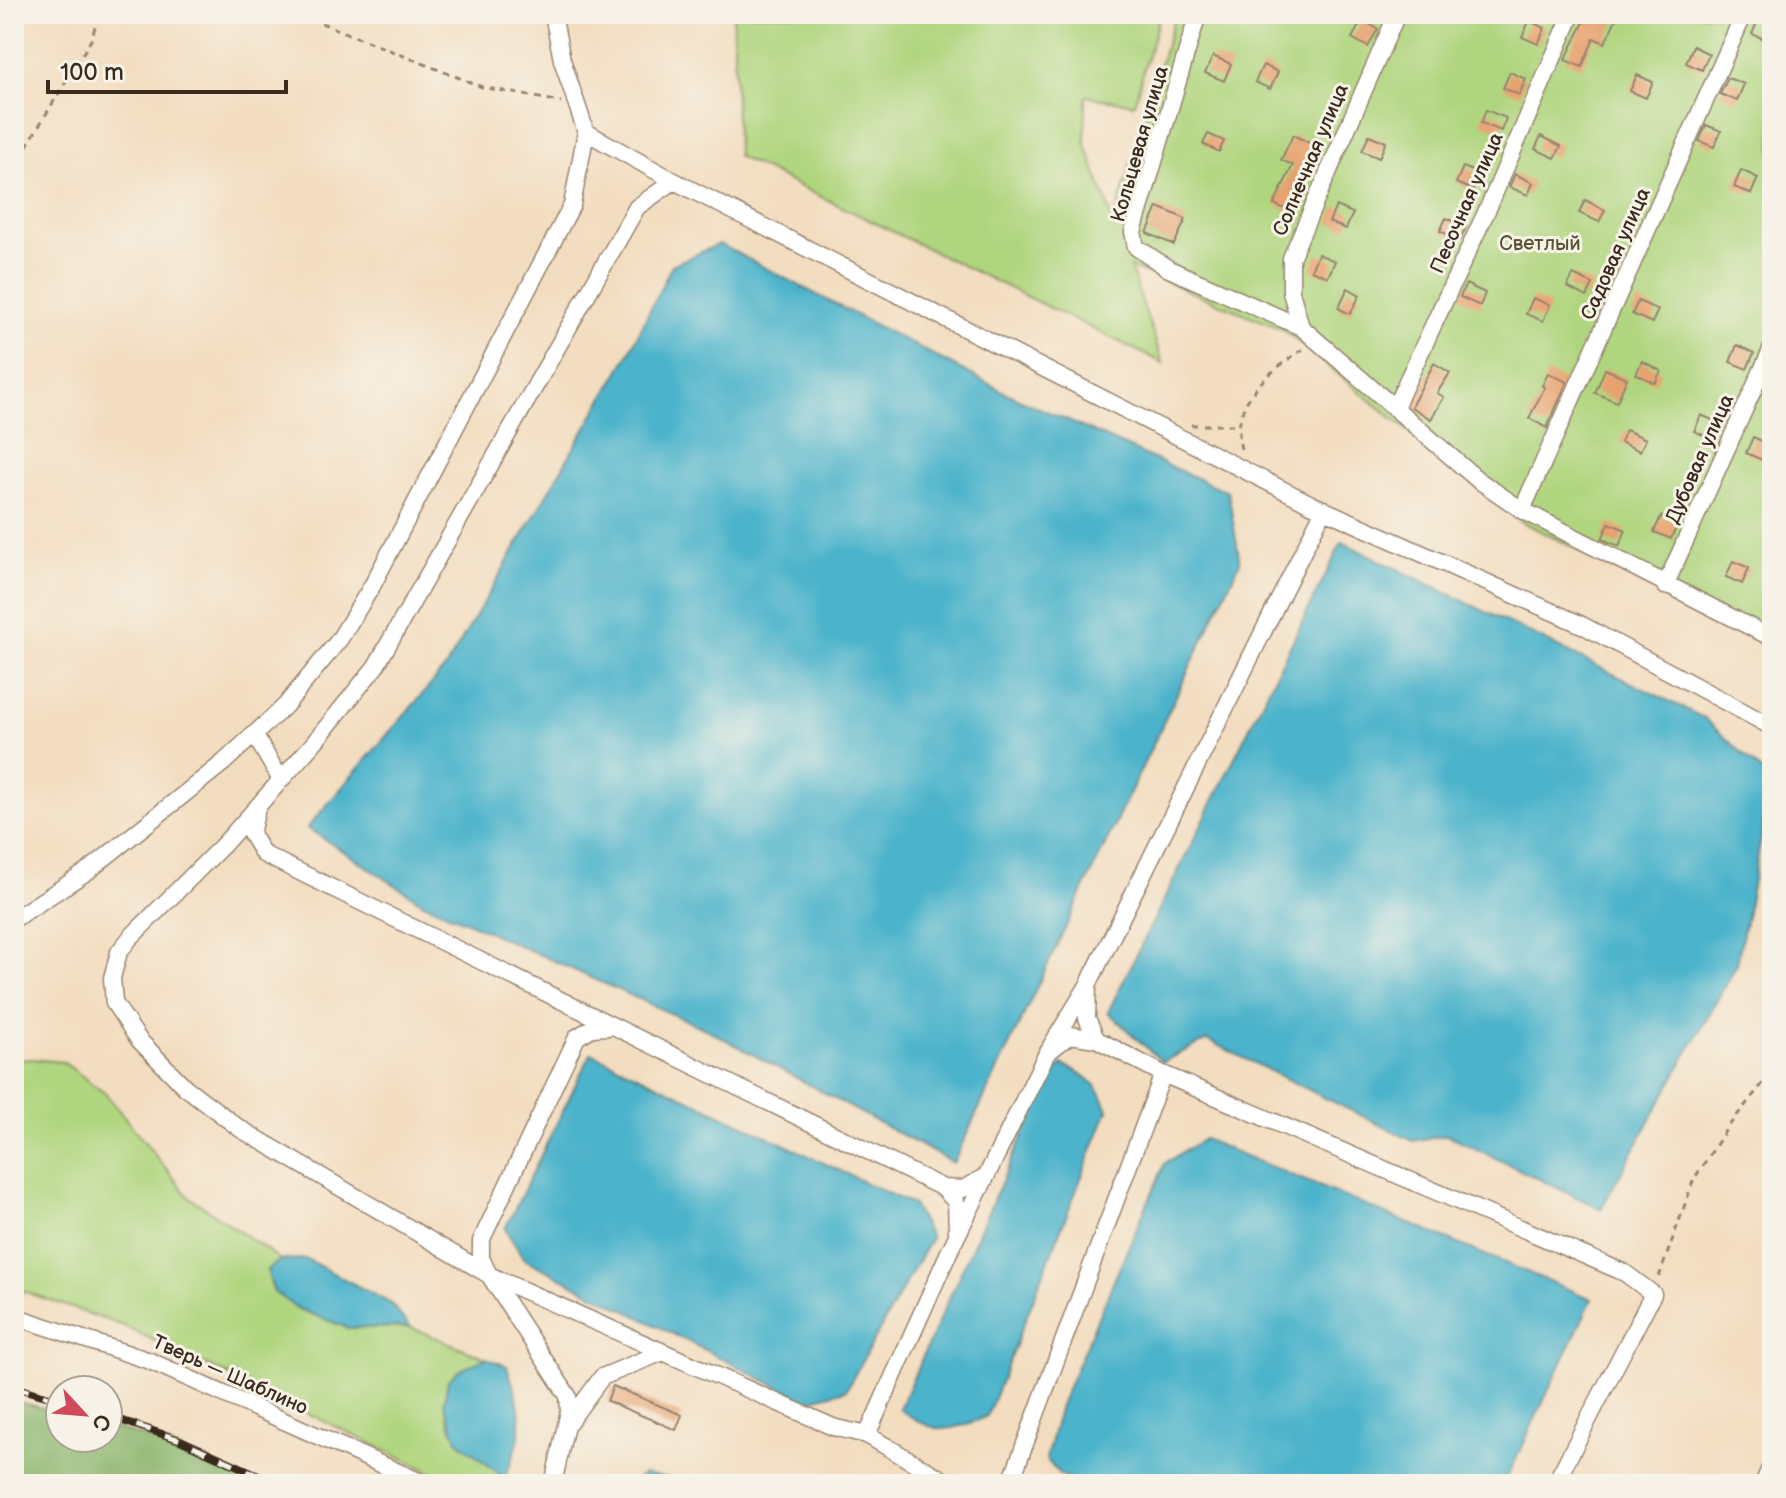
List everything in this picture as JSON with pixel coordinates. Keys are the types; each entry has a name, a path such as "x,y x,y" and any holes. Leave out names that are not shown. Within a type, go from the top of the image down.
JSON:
{"street":[{"path":"14,919 88,871 285,706 339,640 372,586 572,205 586,132 562,60 553,14"},
{"name":"Кольцевая улица","path":"1198,14 1133,232 1136,247 1169,269 1301,327"},
{"name":"Солнечная улица","path":"1301,327 1291,292 1291,258 1397,14"},
{"name":"Песочная улица","path":"1395,407 1489,206 1572,14"},
{"name":"Садовая улица","path":"1522,510 1744,14"},
{"path":"586,132 674,181 1246,471 1582,625 1772,727"},
{"path":"674,181 637,207 376,666 258,806 124,945 112,978 114,1003 139,1040 185,1087 239,1128 489,1275 833,1427 867,1435 950,1484"},
{"path":"1301,327 1478,480 1522,510 1665,586 1772,638"},
{"name":"Дубовая улица","path":"1665,586 1772,348"},
{"path":"867,1435 957,1236 1047,1053 1088,985 1324,509"},
{"path":"254,734 281,780"},
{"path":"258,806 251,834 263,854 943,1188 956,1202 957,1236"},
{"path":"1088,985 1087,1018 1096,1039"},
{"path":"562,1002 573,1019 577,1037"},
{"path":"553,1484 569,1411 568,1396 489,1275 481,1258 481,1241 577,1037 592,1028 610,1027"},
{"path":"1047,1053 1070,1035 1096,1039 1163,1074 1625,1273 1653,1294 1555,1484"},
{"path":"1010,1484 1163,1074"},
{"path":"943,1188 963,1189 987,1176"},
{"name":"Тверь — Шаблино","path":"14,1316 178,1373 425,1484"},
{"path":"565,1428 602,1377 663,1352"},
{"path":"1763,1484 1772,1464"}],"path":[{"path":"14,167 91,40 99,14"},
{"path":"299,14 482,87 577,105"},
{"path":"1246,471 1238,434 1243,403 1272,370 1317,341"},
{"path":"1180,424 1239,425"},
{"path":"1653,1294 1694,1179 1727,1128 1772,1072"}],"green space":[{"name":"Светлый","path":"733,14 1160,14 1134,104 1086,96 1085,142 1114,222 1175,14 1772,14 1772,646 1522,522 1282,329 1130,267 1163,363 737,156"},
{"path":"14,1061 63,1062 106,1094 188,1196 281,1260 267,1270 274,1292 299,1309 348,1328 410,1327 486,1358 448,1381 448,1419 462,1442 497,1470 509,1484 456,1484 124,1326 14,1288"},
{"path":"14,1401 44,1408 44,1454 124,1454 124,1431 164,1443 251,1484 14,1484"}],"water":[{"path":"719,244 1014,397 1228,492 1240,562 953,1163 710,1031 422,902 307,828 446,667 626,359 672,265"},
{"path":"1342,542 1704,718 1772,781 1737,964 1601,1209 1448,1135 1413,1141 1207,1040 1162,1062 1108,1012"},
{"path":"591,1053 913,1205 931,1238 846,1390 806,1401 524,1259 505,1229"},
{"path":"1062,1065 1091,1081 1108,1110 987,1416 961,1426 932,1427 899,1409 1049,1077"},
{"path":"1204,1139 1592,1299 1504,1484 1078,1484 1058,1473 1046,1459 1060,1405 1165,1163"},
{"path":"306,1259 390,1303 410,1327 348,1328 299,1309 274,1292 267,1270 281,1260"},
{"path":"486,1358 507,1366 519,1410 519,1435 504,1478 457,1440 444,1403 448,1381 458,1371"},
{"path":"643,1474 702,1484 632,1484"}],"building":[{"path":"1588,14 1605,14 1616,19 1605,43 1594,38 1582,67 1565,60"},
{"path":"1759,18 1772,24 1769,41 1752,34"},
{"path":"1362,20 1378,29 1368,47 1352,38"},
{"path":"1529,21 1545,28 1538,44 1522,37"},
{"path":"1693,46 1709,54 1702,70 1686,63"},
{"path":"1213,56 1231,64 1224,81 1205,73"},
{"path":"1263,65 1278,72 1270,89 1255,82"},
{"path":"1510,72 1526,79 1519,95 1503,88"},
{"path":"1637,75 1653,82 1646,98 1630,91"},
{"path":"1728,78 1744,84 1737,101 1720,94"},
{"path":"1486,110 1506,118 1501,131 1481,123"},
{"path":"1706,125 1721,131 1714,147 1699,141"},
{"path":"1208,134 1224,141 1219,152 1203,144"},
{"path":"1293,135 1322,149 1289,211 1274,204 1293,165 1281,160"},
{"path":"1369,135 1386,142 1379,158 1362,151"},
{"path":"1541,136 1561,146 1555,158 1535,149"},
{"path":"1463,167 1480,174 1473,190 1456,183"},
{"path":"1741,170 1758,178 1751,194 1734,187"},
{"path":"1515,174 1533,183 1528,195 1509,187"},
{"path":"1585,200 1605,210 1599,222 1579,213"},
{"path":"1336,206 1353,213 1346,229 1329,222"},
{"path":"1158,207 1186,219 1174,245 1147,233"},
{"path":"1446,218 1466,227 1460,240 1440,231"},
{"path":"1318,254 1335,261 1328,277 1311,270"},
{"path":"1573,275 1593,284 1587,297 1567,287"},
{"path":"1466,284 1485,293 1480,306 1460,297"},
{"path":"1348,288 1360,295 1350,314 1338,308"},
{"path":"1533,298 1550,305 1543,321 1526,314"},
{"path":"1638,301 1658,310 1652,323 1632,314"},
{"path":"1737,345 1754,353 1747,369 1730,362"},
{"path":"1642,361 1661,371 1655,383 1636,374"},
{"path":"1434,363 1450,373 1437,393 1444,397 1431,419 1411,407"},
{"path":"1605,369 1627,378 1617,402 1595,393"},
{"path":"1548,373 1567,382 1547,428 1529,418 1545,387 1542,386"},
{"path":"1701,415 1717,422 1710,438 1694,431"},
{"path":"1626,430 1646,439 1640,451 1620,442"},
{"path":"1753,437 1769,444 1762,460 1746,453"},
{"path":"1661,516 1678,523 1671,539 1654,532"},
{"path":"1609,523 1626,530 1619,546 1602,539"},
{"path":"1733,561 1749,568 1742,584 1726,577"},
{"path":"613,1386 682,1415 676,1430 607,1401"}],"railway":[{"path":"14,1387 44,1395"},
{"path":"124,1421 180,1440 278,1484"}]}
